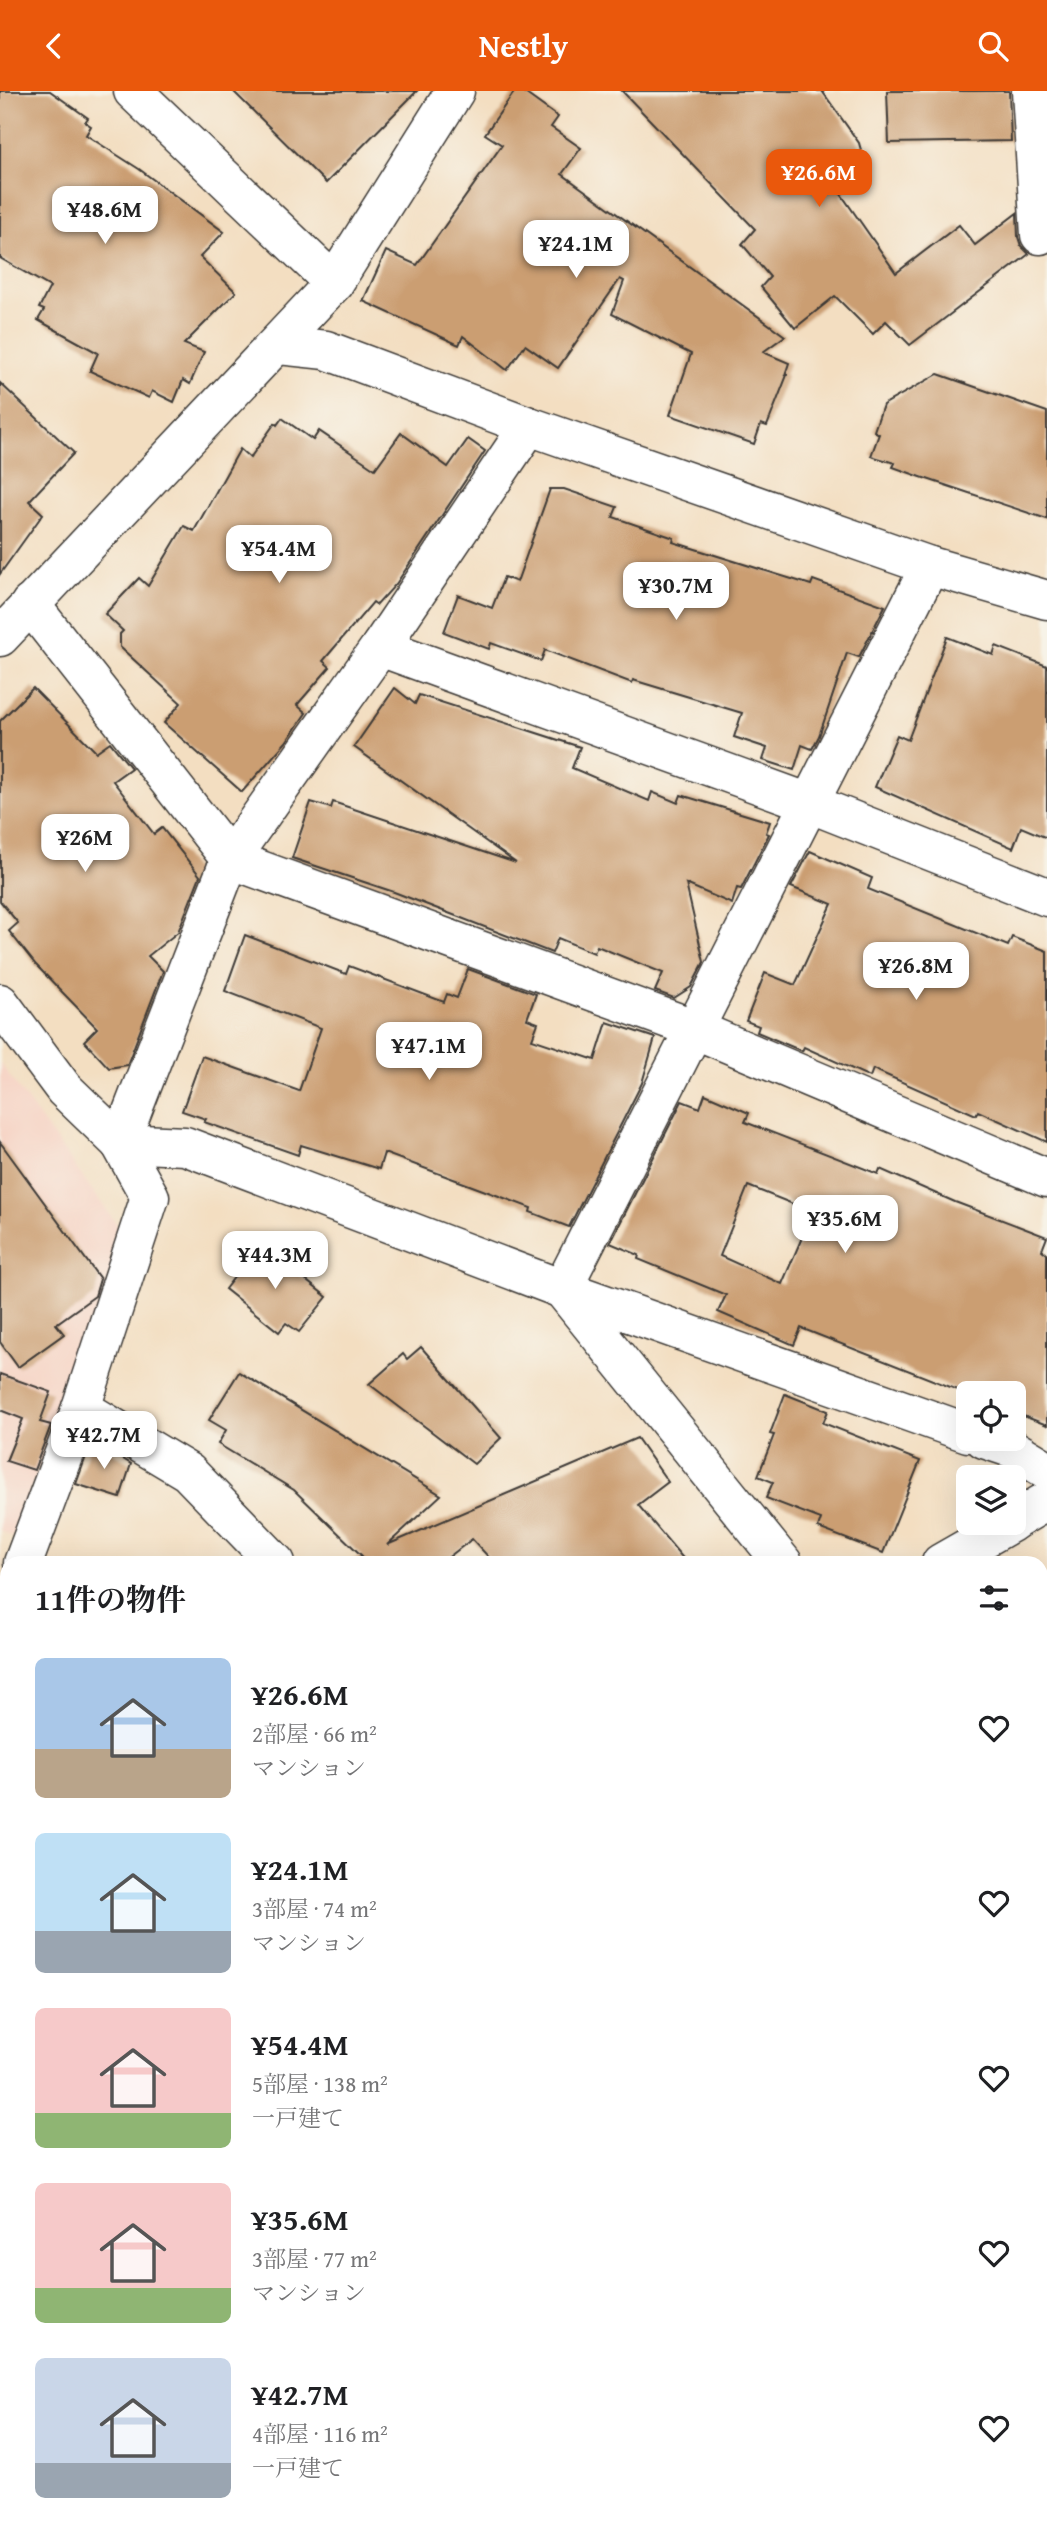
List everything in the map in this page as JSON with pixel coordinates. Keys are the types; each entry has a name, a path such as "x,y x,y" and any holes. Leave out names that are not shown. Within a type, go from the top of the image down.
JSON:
{"street":[{"path":"133,91 334,283"},
{"path":"0,637 279,345 334,283 455,91"},
{"path":"1031,91 1040,235"},
{"path":"279,345 326,350 529,426 930,566 1047,600"},
{"path":"120,1143 230,859 380,647 529,426"},
{"path":"562,1289 930,566"},
{"path":"30,604 230,859 695,1029 1047,1178"},
{"path":"380,647 810,803 1047,897"},
{"path":"0,1003 64,1090 120,1143 150,1197 81,1408 16,1556"},
{"path":"120,1143 185,1146 562,1289 956,1429"},
{"path":"562,1289 777,1556"},
{"path":"81,1408 188,1472 269,1556"},
{"path":"1016,1451 1047,1471"},
{"path":"1026,1514 1047,1501"},
{"path":"953,1556 989,1535"}],"shaded area":[{"path":"0,1063 126,1237 13,1537 0,1530"}],"building":[{"path":"0,91 50,91 88,118 85,122 91,126 86,135 139,169 224,232 200,257 236,292 184,344 204,352 190,384 183,380 174,402 152,391 149,398 90,371 98,353 38,320 44,310 39,308 50,287 0,258"},
{"path":"233,91 417,91 326,183"},
{"path":"515,91 522,91 558,117 551,127 581,148 562,174 785,336 763,352 789,363 767,426 761,424 754,444 670,415 691,354 612,314 624,281 620,279 558,368 525,345 507,370 463,336 459,345 363,301 386,251 417,265 502,145 485,134"},
{"path":"622,91 822,91 859,143 866,169 858,174 861,180 841,194 896,273 959,225 975,245 1017,213 1018,237 1021,246 1029,254 910,345 886,321 873,334 835,296 795,328 761,287 770,277 742,244 755,229"},
{"path":"887,91 1009,91 1011,141 889,143"},
{"path":"938,374 1047,412 1047,519 893,467 895,463 871,456 879,434 874,431 883,405"},
{"path":"0,383 74,453 29,501 43,514 0,574"},
{"path":"282,418 313,440 319,431 375,469 401,433 448,467 468,439 485,451 396,584 377,605 373,602 323,661 330,667 297,705 306,713 286,742 242,792 164,723 181,703 120,647 120,634 123,631 105,614 139,578 148,586 184,526 194,531 240,449 250,458 275,423 277,425"},
{"path":"550,489 564,489 617,507 613,517 674,538 673,542 811,585 813,580 885,606 859,657 847,653 819,736 812,749 802,745 794,770 763,760 767,748 734,737 742,713 633,680 632,683 545,650 541,661 491,643 489,649 444,632 458,595 492,608 504,577 517,582"},
{"path":"947,637 993,655 996,646 1047,666 1047,838 1021,827 1013,848 875,787 897,735 908,740"},
{"path":"33,688 96,752 110,742 131,768 113,781 154,834 162,828 200,876 178,932 148,956 163,971 127,1065 109,1068 84,1041 97,1028 36,965 9,931 18,923 0,901 0,721"},
{"path":"395,688 415,704 419,695 580,747 572,768 649,801 652,792 678,803 681,795 770,822 766,833 769,834 741,889 737,888 732,904 686,884 704,962 691,987 674,998 655,991 663,973 597,946 594,953 558,938 552,953 394,892 292,858 311,802 331,808 333,802 516,863 354,747"},
{"path":"810,851 872,878 868,889 1008,946 1012,937 1047,951 1047,1142 978,1111 976,1115 873,1069 870,1077 804,1047 802,1051 757,1032 759,1026 746,1021 765,973 795,985 832,904 791,887"},
{"path":"245,935 346,974 349,966 444,1002 447,994 457,998 468,969 536,994 527,1019 538,1023 532,1039 595,1060 607,1022 655,1038 642,1083 569,1227 530,1212 531,1208 384,1153 379,1169 301,1145 298,1155 204,1122 206,1119 182,1111 202,1056 299,1091 321,1028 225,991"},
{"path":"705,1094 749,1113 745,1122 878,1174 880,1169 955,1202 1047,1237 1042,1250 1047,1254 1047,1425 1026,1417 1026,1381 956,1381 956,1389 801,1328 794,1345 718,1312 726,1295 638,1259 639,1255 610,1243 682,1101 700,1108","holes":["748,1186 813,1212 782,1284 720,1256"]},
{"path":"0,1142 100,1279 95,1296 56,1324 64,1334 18,1367 0,1342"},
{"path":"260,1244 327,1297 299,1332 286,1323 279,1332 225,1289"},
{"path":"421,1347 501,1438 474,1464 369,1384 403,1354 407,1359"},
{"path":"239,1372 441,1495 387,1545 637,1438 668,1482 638,1505 681,1556 488,1556 472,1539 450,1556 362,1556 294,1490 218,1444 226,1430 209,1420"},
{"path":"0,1374 51,1392 40,1422 51,1425 34,1470 6,1461 23,1419 0,1410"},
{"path":"785,1394 828,1411 823,1423 920,1461 883,1553 818,1528 821,1519 766,1498 773,1482 758,1476 774,1435 770,1434"},
{"path":"92,1440 131,1464 120,1498 76,1484"}]}
